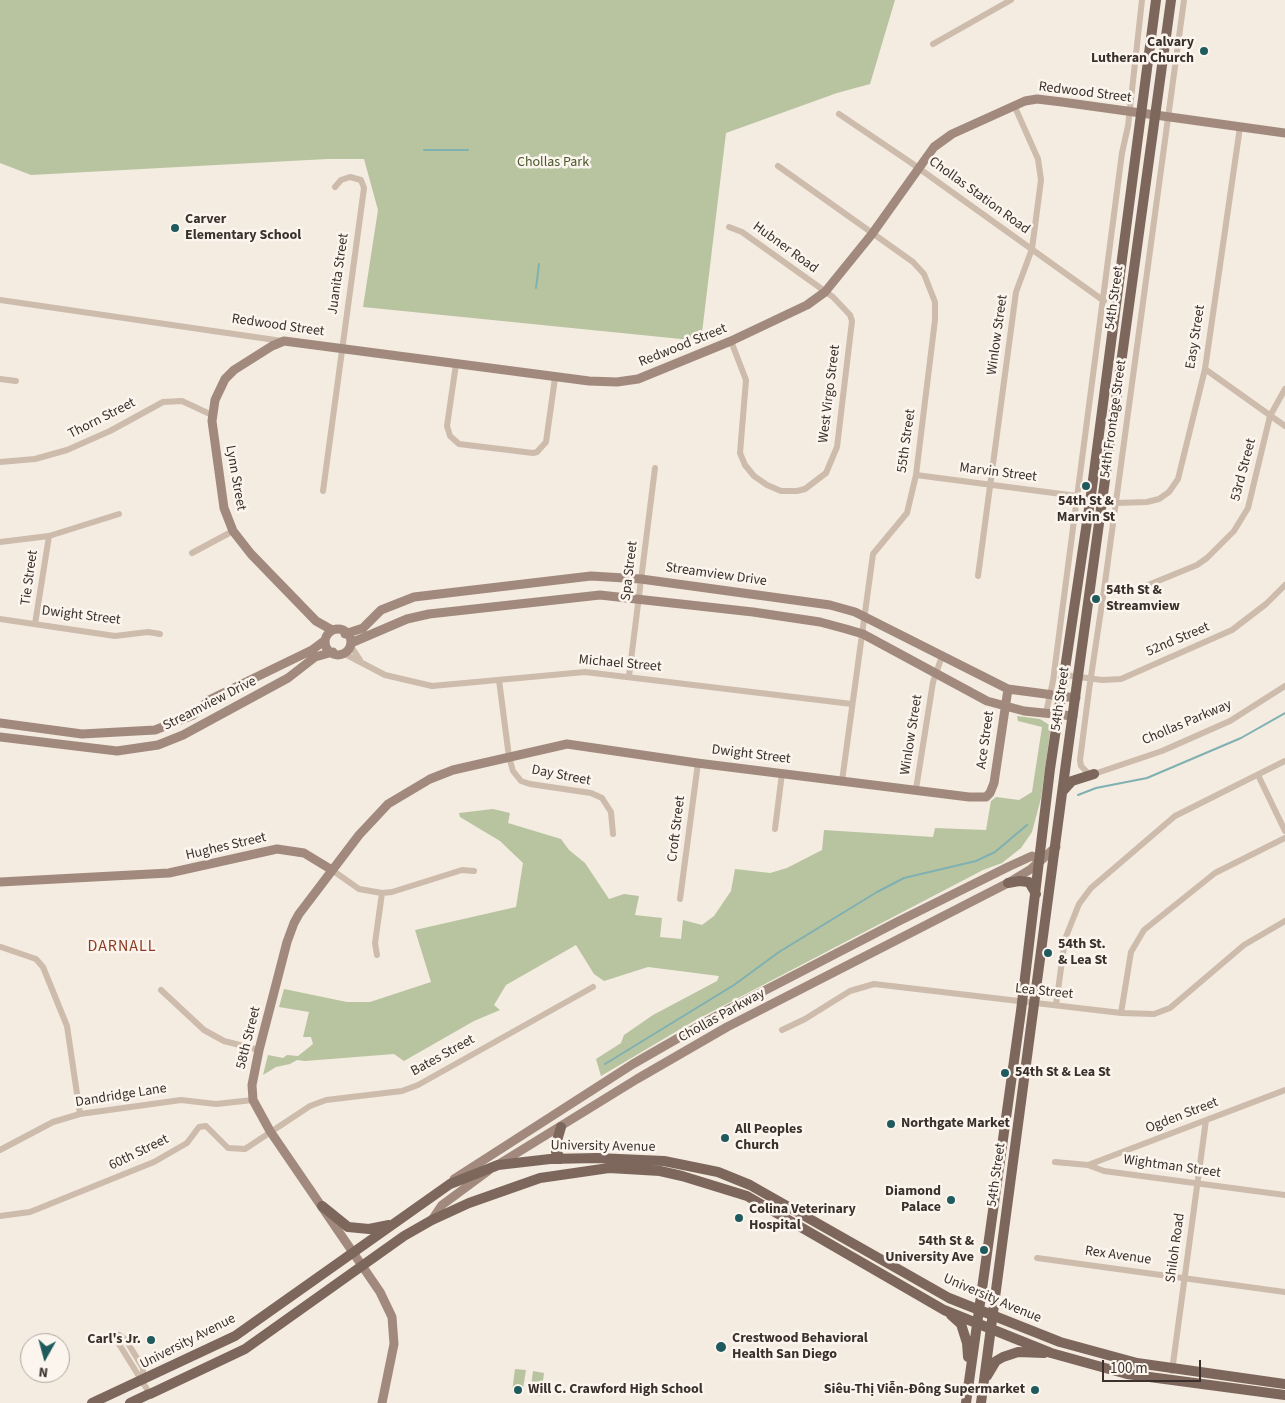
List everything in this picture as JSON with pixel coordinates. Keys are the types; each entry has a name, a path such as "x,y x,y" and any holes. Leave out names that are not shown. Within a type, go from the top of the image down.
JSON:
{"main road":[{"name":"54th Street","path":"966,1403 1022,1002 1050,769 1092,495 1156,0"},
{"name":"54th Street","path":"981,1403 1008,1191 1171,0"},
{"name":"Redwood Street","path":"284,341 555,378 602,383 638,379 731,341 807,305 825,292 872,234 934,147 952,134 1014,105 1037,99 1285,133"},
{"name":"Lynn Street","path":"284,341 257,354 234,370 225,379 214,400 212,415 224,508 233,531 251,554 316,622 332,630"},
{"name":"Streamview Drive","path":"345,634 363,628 381,610 414,597 591,576 641,579 830,605 865,615 1008,689 1049,696 1076,698"},
{"path":"351,644 351,639 345,634 332,630 324,640 326,648 333,652 345,654 351,644 407,619 429,614 591,594 820,622 862,634 976,696 1004,706 1073,716"},
{"name":"Lynn Street","path":"316,622 324,640"},
{"name":"Streamview Drive","path":"0,723 82,734 155,730 193,715 209,700 312,650 324,640"},
{"name":"Streamview Drive","path":"0,737 116,751 158,745 171,740 288,678 315,656 333,652"},
{"name":"Ace Street","path":"990,793 994,783 1008,689"},
{"path":"98,734 98,750"},
{"name":"Dwight Street","path":"508,757 567,744 698,763 978,798 990,793"},
{"name":"58th Street","path":"253,1100 252,1084 259,1050 290,934 299,914 379,813 409,790 452,770 508,757"},
{"path":"1063,790 1072,781 1094,774"},
{"name":"Chollas Parkway","path":"432,1220 442,1205 498,1165 638,1079 728,1027 1008,883 1056,847"},
{"name":"Hughes Street","path":"0,882 169,873 277,849 304,853 332,870"},
{"name":"Chollas Parkway","path":"437,1192 633,1064 727,1010 1010,866 1032,856 1040,860"},
{"path":"1008,883 1019,880 1029,882 1036,895"},
{"path":"253,1100 270,1131 386,1303 394,1325 394,1344 382,1403"},
{"path":"561,1127 556,1144 556,1152 561,1159"},
{"name":"University Avenue","path":"92,1403 235,1336 437,1192 498,1165 561,1159 636,1159 680,1164 718,1172 750,1185 946,1297 993,1317 1060,1342 1137,1363 1285,1384"},
{"path":"1000,1167 1005,1172 1008,1191"},
{"name":"University Avenue","path":"130,1403 244,1349 404,1236 432,1220 469,1203 540,1178 609,1168 660,1172 702,1181 747,1196 944,1310 1051,1353 1127,1374 1285,1395"},
{"path":"322,1206 348,1227 369,1229 392,1224"},
{"path":"944,1310 961,1324 967,1344 970,1378"},
{"path":"984,1382 996,1361 1003,1357 1018,1352 1051,1353"}],"street":[{"path":"933,44 1011,0"},
{"name":"54th Frontage Street","path":"1046,713 1053,682 1129,112 1142,0"},
{"name":"54th Frontage Street","path":"1094,774 1085,771 1080,760 1184,0"},
{"name":"Winlow Street","path":"978,576 1016,292 1032,250 1042,180 1038,159 1014,105"},
{"name":"Chollas Station Road","path":"839,114 919,168 1104,301"},
{"name":"Easy Street","path":"1116,502 1153,501 1164,495 1175,484 1205,369 1240,127"},
{"name":"55th Street","path":"778,166 913,262 924,274 935,302 935,320 916,475 906,513 873,554 842,781"},
{"name":"Juanita Street","path":"323,491 364,188 361,180 350,177 341,180 335,187"},
{"name":"Hubner Road","path":"729,227 742,232 825,292"},
{"name":"West Virgo Street","path":"731,341 743,368 746,380 740,453 745,465 754,476 767,485 781,490 797,491 817,481 826,473 837,447 852,321 850,315 833,297 825,292"},
{"name":"Redwood Street","path":"0,300 284,341"},
{"path":"456,364 447,426 450,436 459,444 533,453 546,442 555,378"},
{"path":"1205,369 1285,426"},
{"path":"0,379 16,382"},
{"name":"53rd Street","path":"1104,590 1122,593 1136,590 1197,564 1207,558 1234,531 1248,508 1270,416 1285,389"},
{"name":"Thorn Street","path":"0,462 35,459 67,450 110,431 164,402 187,403 212,415"},
{"name":"Spa Street","path":"629,676 655,468"},
{"name":"Marvin Street","path":"916,475 1077,496"},
{"path":"0,542 49,536 119,514"},
{"path":"192,553 233,531"},
{"name":"Tie Street","path":"35,624 49,536"},
{"name":"52nd Street","path":"1065,674 1108,681 1121,679 1232,630 1256,614 1285,584"},
{"name":"Dwight Street","path":"0,620 115,636 148,632 160,634"},
{"name":"Michael Street","path":"351,644 361,662"},
{"name":"Michael Street","path":"345,654 385,675 422,685 449,685 585,672 852,704"},
{"name":"Winlow Street","path":"916,790 935,674 942,656"},
{"name":"Day Street","path":"499,680 508,757 513,772 521,781 530,784 591,793 602,798 611,812 613,834"},
{"name":"Chollas Parkway","path":"1094,774 1162,751 1214,729 1253,708 1285,686"},
{"path":"1056,1005 1065,939 1079,904 1092,888 1176,816 1285,761"},
{"name":"Croft Street","path":"680,899 698,763"},
{"path":"775,829 782,773"},
{"path":"1258,775 1285,831"},
{"path":"1121,1013 1131,952 1144,930 1216,873 1285,838"},
{"name":"Hughes Street","path":"332,870 359,889 382,894 462,870 474,872"},
{"path":"377,956 375,943 382,894"},
{"name":"Lea Street","path":"782,1030 805,1019 850,991 866,985 1149,1015 1170,1008 1244,945 1285,921"},
{"path":"2,947 36,959 43,967 67,1026 80,1114"},
{"name":"Bates Street","path":"270,1131 310,1106 326,1100 402,1091 418,1086 593,987"},
{"path":"161,990 204,1030 224,1041 259,1050"},
{"name":"Ogden Street","path":"1088,1165 1283,1092"},
{"name":"Dandridge Lane","path":"0,1150 53,1122 80,1114 181,1100 216,1104 253,1100"},
{"name":"Shiloh Road","path":"1171,1380 1206,1120"},
{"name":"60th Street","path":"0,1216 30,1212 154,1162 187,1143 199,1127 206,1126 225,1146 236,1150 253,1146 270,1131"},
{"name":"Wightman Street","path":"1056,1162 1088,1165 1104,1171 1285,1194"},
{"name":"Rex Avenue","path":"1037,1258 1285,1292"},
{"path":"143,1380 143,1368 126,1340 119,1334 119,1344 150,1394"}],"green space":[{"name":"Chollas Park","path":"0,0 895,0 870,84 837,93 726,133 701,341 363,307 378,210 364,159 327,159 31,175 0,163"},
{"path":"1017,716 1040,719 1051,726 1041,798 1032,832 1021,848 1002,863 983,870 694,1021 601,1076 596,1059 621,1043 624,1035 653,1015 717,981 719,976 648,967 604,981 594,974 576,945 506,985 494,1005 500,1010 474,1021 404,1061 394,1054 297,1060 290,1064 276,1067 263,1075 268,1055 283,1058 287,1055 298,1056 313,1044 311,1037 303,1037 309,1012 279,1007 284,989 347,1002 370,1002 431,982 415,930 516,907 523,863 500,841 460,817 459,813 493,809 510,813 508,823 561,839 569,850 585,863 609,899 624,894 639,896 635,915 662,918 660,937 681,939 683,920 702,925 714,916 731,891 735,869 770,873 787,868 822,850 824,830 933,837 935,828 986,830 991,801 996,797 1019,800 1032,792 1042,727 1018,721"},
{"path":"515,1369 526,1370 522,1394 512,1392"},
{"path":"533,1371 544,1373 541,1396 530,1394"}],"waterway":[{"path":"424,150 468,150"},
{"path":"536,288 539,264"},
{"path":"1078,795 1096,788 1147,778 1241,738 1285,713"},
{"path":"605,1064 734,985 779,952 877,892 904,878 976,861 995,852 1027,825"}],"place":[{"name":"Calvary Lutheran Church","path":"1204,51"},
{"name":"Carver Elementary School","path":"175,228"},
{"name":"54th St & Marvin St","path":"1086,486"},
{"name":"54th St & Streamview","path":"1096,599"},
{"name":"54th St. & Lea St","path":"1048,953"},
{"name":"54th St & Lea St","path":"1005,1073"},
{"name":"Northgate Market","path":"891,1124"},
{"name":"All Peoples Church","path":"725,1138"},
{"name":"Diamond Palace","path":"951,1200"},
{"name":"Colina Veterinary Hospital","path":"739,1218"},
{"name":"54th St & University Ave","path":"984,1250"},
{"name":"Carl's Jr.","path":"151,1340"},
{"name":"Crestwood Behavioral Health San Diego","path":"721,1347"},
{"name":"Will C. Crawford High School","path":"518,1390"},
{"name":"Siêu-Thị Viễn-Đông Supermarket","path":"1035,1390"}],"district":[{"name":"DARNALL","path":"122,947"}]}
